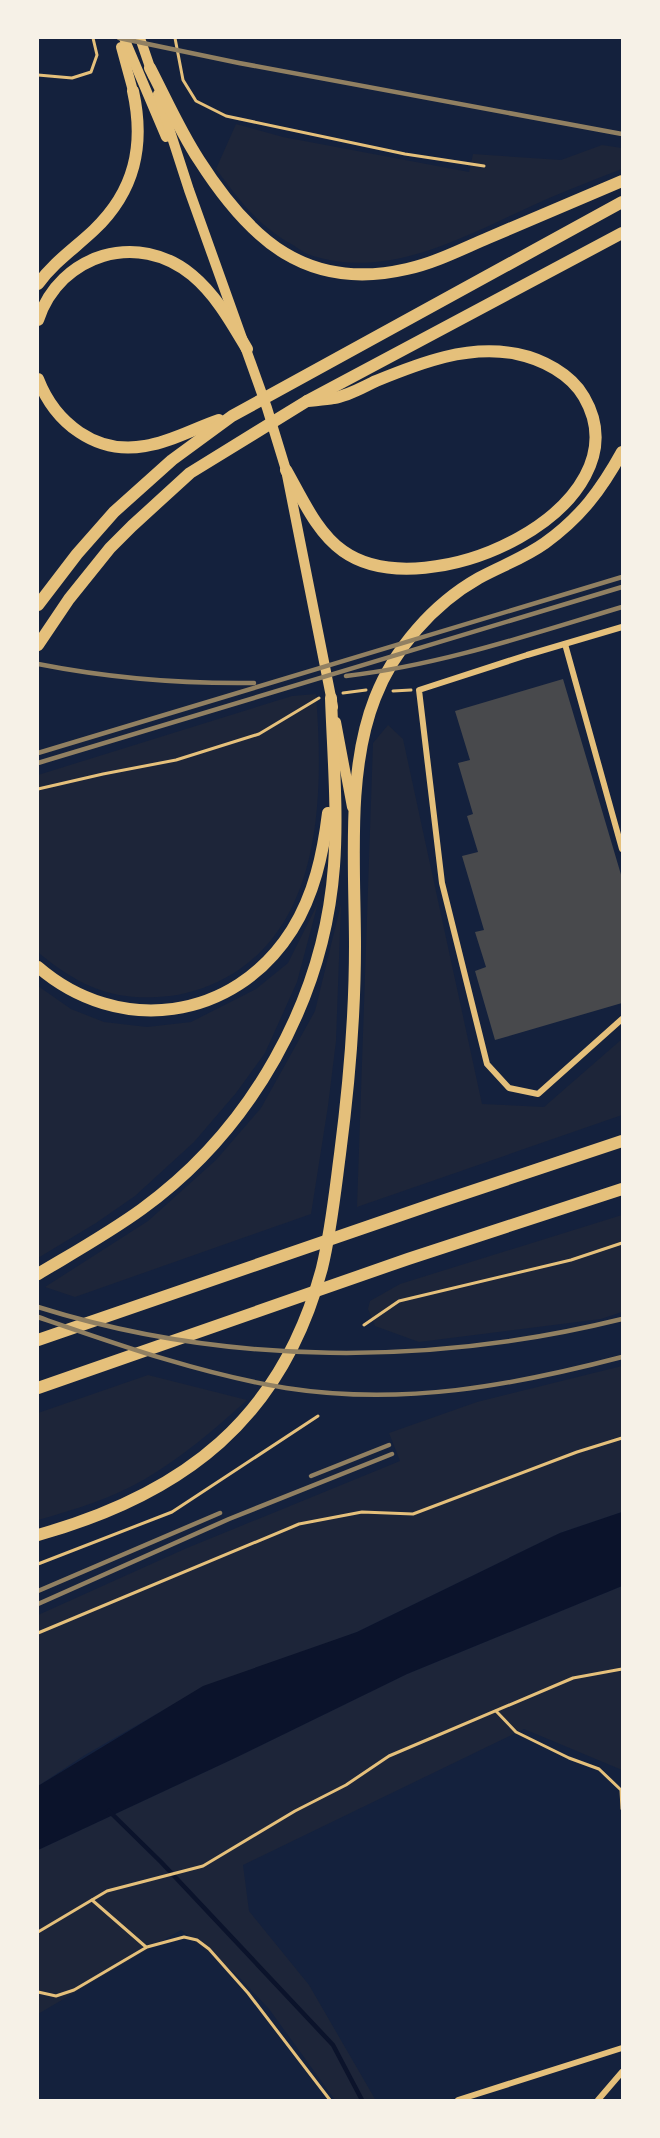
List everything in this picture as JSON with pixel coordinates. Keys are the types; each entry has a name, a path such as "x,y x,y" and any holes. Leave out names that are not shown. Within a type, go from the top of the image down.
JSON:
{"highway":[{"path":"38,284 62,257 95,229 115,205 132,172 139,124 133,91 118,38"},
{"path":"124,38 189,190"},
{"path":"140,38 189,190 247,349 286,470 323,649 355,825"},
{"path":"150,68 190,146 213,182 243,219 276,249 292,259 328,272 366,275 410,269 463,249 622,181"},
{"path":"38,605 77,554 114,512 172,460 232,416 622,202"},
{"path":"38,645 87,576 111,548 190,473 307,401 622,233"},
{"path":"38,320 53,291 75,270 89,261 120,252 150,253 178,265 205,288 218,303 247,349"},
{"path":"286,470 324,534 345,553 369,564 399,569 417,569 475,559 530,532 579,486 587,473 595,450 596,427 581,392 555,368 517,354 476,351 453,354 400,371 336,398 307,401"},
{"path":"38,379 45,397 69,426 90,439 114,446 145,446 161,442 232,416"},
{"path":"38,1535 105,1513 135,1500 182,1473 228,1435 266,1392 282,1368 310,1306 333,1211 353,1033 355,825 361,747 373,693 394,660 425,621 464,588 528,555 561,530 578,515 606,481 622,452"},
{"path":"38,1274 142,1209 183,1174 225,1131 253,1094 271,1065 305,994 321,950 326,924 334,858 330,696"},
{"path":"38,967 80,996 94,1002 126,1009 161,1010 186,1006 211,999 242,982 265,964 284,941 310,894 325,840 333,764"},
{"path":"38,1340 622,1141"},
{"path":"38,1388 408,1259 622,1189"}],"street":[{"path":"622,627 418,690 442,883 487,1064 509,1088 538,1094 622,1019"},
{"path":"566,644 622,849"},
{"path":"458,2100 622,2048"},
{"path":"598,2100 622,2072"}],"path":[{"path":"38,75 51,78 72,78 91,72 97,55 93,38"},
{"path":"175,38 183,80 196,100 225,116 405,154 484,166"},
{"path":"389,690 418,690"},
{"path":"38,789 176,760 259,734 330,696 373,693"},
{"path":"364,1325 399,1301 571,1260 622,1243"},
{"path":"38,1564 172,1512 318,1416"},
{"path":"38,1633 298,1524 362,1512 413,1514 577,1452 622,1438"},
{"path":"38,1932 107,1891 202,1866 295,1811 346,1785 389,1756 573,1678 622,1669"},
{"path":"496,1711 516,1732 569,1758 599,1769 621,1790 622,1809"},
{"path":"92,1900 146,1947"},
{"path":"38,1992 56,1996 74,1990 146,1947 184,1937 197,1940 209,1949 248,1993 330,2100"}],"shaded area":[{"path":"236,124 283,137 469,172 473,154 561,160 602,145 622,148 622,169 422,252 368,263 341,262 310,255 280,237 241,202 225,181 216,169"},
{"path":"316,694 319,769 317,809 311,847 301,884 286,919 264,949 234,973 211,985 179,995 150,997 132,997 100,990 70,976 40,954 38,951 38,775 292,696"},
{"path":"388,725 403,739 482,1104 544,1107 622,1039 622,1115 357,1207 373,743"},
{"path":"318,903 297,982 265,1053 236,1093 194,1142 135,1196 38,1258 38,986 71,1009 104,1022 147,1027 191,1022 256,989 288,963"},
{"path":"341,904 336,1041 311,1214 75,1297 45,1287 148,1221 216,1160 261,1108 315,1011"},
{"path":"622,1215 622,1312 601,1319 419,1342 375,1326 368,1309 370,1301 400,1284"},
{"path":"622,1366 622,1512 560,1533 357,1632 188,1696 85,1755 38,1786 38,1615 187,1548 400,1461 389,1433 477,1402"},
{"path":"148,1375 247,1400 198,1442 133,1486 79,1508 38,1520 38,1413"},
{"path":"622,1512 622,1586 407,1674 38,1850 38,1786 203,1686 357,1632 560,1533"},
{"path":"622,1586 622,1770 524,1729 243,1865 249,1911 309,1985 375,2099 335,2100 269,2009 238,1976 181,1930 38,2014 38,1850 407,1674"}],"building":[{"path":"563,679 622,878 622,1003 495,1040 475,971 486,967 475,932 484,930 462,856 478,852 467,816 473,814 458,763 470,760 455,711"}],"waterway":[{"path":"109,1811 161,1862 333,2045 362,2100"}],"railway":[{"path":"119,38 239,63 622,134"},
{"path":"38,753 622,577"},
{"path":"38,763 622,587"},
{"path":"346,676 451,656 622,607"},
{"path":"38,664 145,679 254,683"},
{"path":"38,1307 109,1326 182,1340 255,1349 329,1353 403,1351 477,1345 550,1334 622,1319"},
{"path":"38,1317 192,1367 254,1382 329,1393 372,1395 456,1390 539,1377 622,1357"},
{"path":"311,1476 389,1445"},
{"path":"38,1604 229,1519 392,1454"},
{"path":"38,1591 220,1513"}]}
